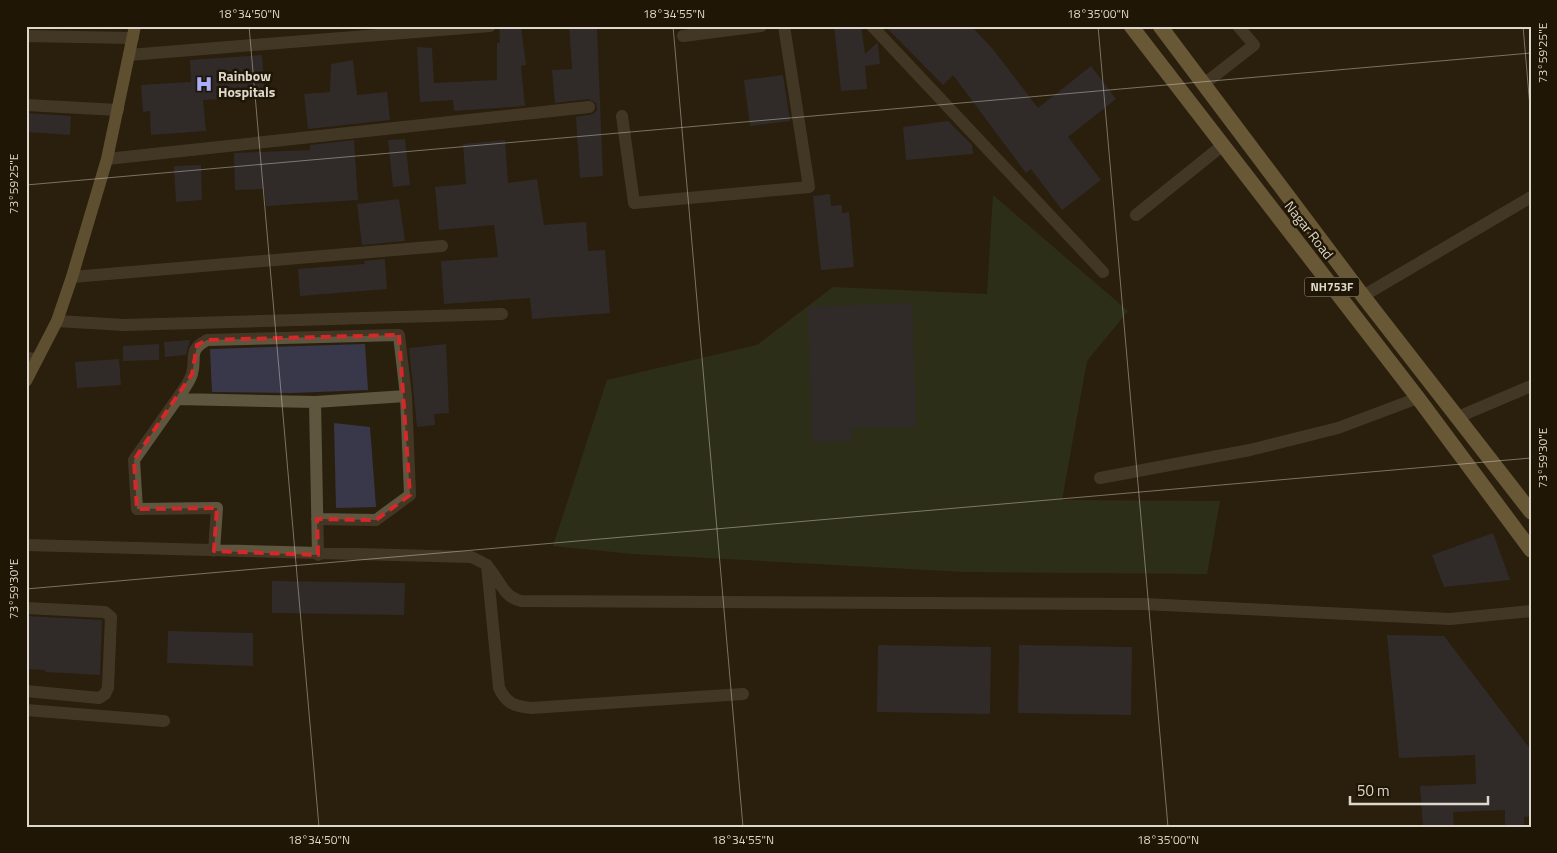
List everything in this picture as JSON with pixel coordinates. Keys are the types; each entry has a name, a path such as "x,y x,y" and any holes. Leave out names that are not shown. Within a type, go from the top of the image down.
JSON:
{"highway":[{"name":"Nagar Road","path":"1131,26 1418,398 1531,550"},
{"name":"Nagar Road","path":"1160,26 1363,296 1531,512"}],"main road":[{"path":"26,381 32,358 57,321 72,277 107,160 134,32"}],"street":[{"path":"130,55 490,26"},
{"path":"683,36 761,26"},
{"path":"622,116 634,202 809,187 784,26"},
{"path":"872,26 1103,272"},
{"path":"1204,84 1254,45 1238,26"},
{"path":"26,36 134,32"},
{"path":"26,105 118,110"},
{"path":"107,160 589,107"},
{"path":"1136,215 1223,145"},
{"path":"1363,296 1531,197"},
{"path":"72,277 442,246"},
{"path":"57,321 124,325 502,314"},
{"path":"214,551 217,508 137,509 134,460 177,399 192,374 193,354 197,345 207,340 365,334 399,335 406,396 410,495 376,520 317,519"},
{"path":"1458,417 1531,386"},
{"path":"177,399 315,402 406,396"},
{"path":"1100,478 1250,450 1338,428 1418,398"},
{"path":"315,402 318,555"},
{"path":"26,545 318,555 471,557 487,565 504,592 512,599 521,601 1144,604 1450,619 1531,611"},
{"path":"487,565 499,688 506,701 514,707 532,708 743,694"},
{"path":"26,608 105,612 111,617 108,688 105,694 99,698 26,691"},
{"path":"26,710 164,721"}],"highlighted area":[{"path":"399,335 410,495 376,520 317,519 318,555 214,551 217,508 137,509 134,460 192,374 197,345 207,340"}],"green space":[{"path":"993,195 1128,311 1087,361 1062,500 1220,501 1207,574 965,572 633,554 553,546 607,380 757,345 833,287 987,294"}],"building":[{"path":"499,26 521,26 526,65 521,66 525,106 454,111 453,100 420,102 417,47 432,48 434,83 497,80 497,43 500,43"},
{"path":"569,26 597,29 603,176 580,178 576,117 593,114 597,110 596,103 588,99 555,103 552,70 572,69"},
{"path":"834,26 861,26 865,54 878,44 880,64 865,66 867,89 841,91"},
{"path":"885,26 971,26 992,48 1038,108 1091,66 1116,99 1068,137 1101,180 1062,210 1031,169 1026,173 953,75 943,85"},
{"path":"262,55 265,96 203,100 206,131 151,135 150,111 143,112 141,85 191,82 190,60"},
{"path":"353,60 357,95 387,92 390,120 308,129 304,94 330,92 331,64"},
{"path":"783,75 790,121 750,126 744,80"},
{"path":"26,113 71,116 70,135 26,132"},
{"path":"948,121 972,145 973,154 906,160 903,127"},
{"path":"405,139 410,185 393,187 388,140"},
{"path":"354,140 358,200 266,206 264,189 235,190 234,153 310,150 310,145"},
{"path":"505,140 508,183 537,179 544,225 586,222 588,251 605,250 610,313 532,319 530,298 444,304 441,261 498,257 494,225 439,230 435,187 466,184 463,144"},
{"path":"201,165 202,200 176,202 174,166"},
{"path":"830,194 831,206 842,205 842,213 849,212 854,267 821,270 813,196"},
{"path":"399,199 405,241 362,245 357,204"},
{"path":"385,259 387,289 300,296 298,269 365,264 364,261"},
{"path":"912,303 916,427 851,428 851,441 812,442 808,307"},
{"path":"190,340 186,355 165,357 164,342"},
{"path":"159,344 159,360 123,361 123,346"},
{"path":"365,344 368,390 292,393 212,392 210,349"},
{"path":"446,344 449,413 434,414 435,425 417,427 409,348"},
{"path":"119,359 121,385 77,388 75,362"},
{"path":"334,423 370,427 376,507 336,508"},
{"path":"1493,533 1510,580 1444,587 1432,555"},
{"path":"272,581 405,583 404,615 272,613"},
{"path":"26,616 102,620 100,675 26,669"},
{"path":"168,631 253,633 253,666 167,663"},
{"path":"1387,635 1444,636 1531,750 1531,816 1524,817 1524,827 1505,827 1505,810 1453,812 1454,827 1423,827 1420,786 1476,784 1475,755 1399,758"},
{"path":"878,645 991,647 990,714 877,712"},
{"path":"1019,645 1132,647 1131,715 1018,713"}],"place":[{"name":"Rainbow Hospitals","path":"204,84"}]}
